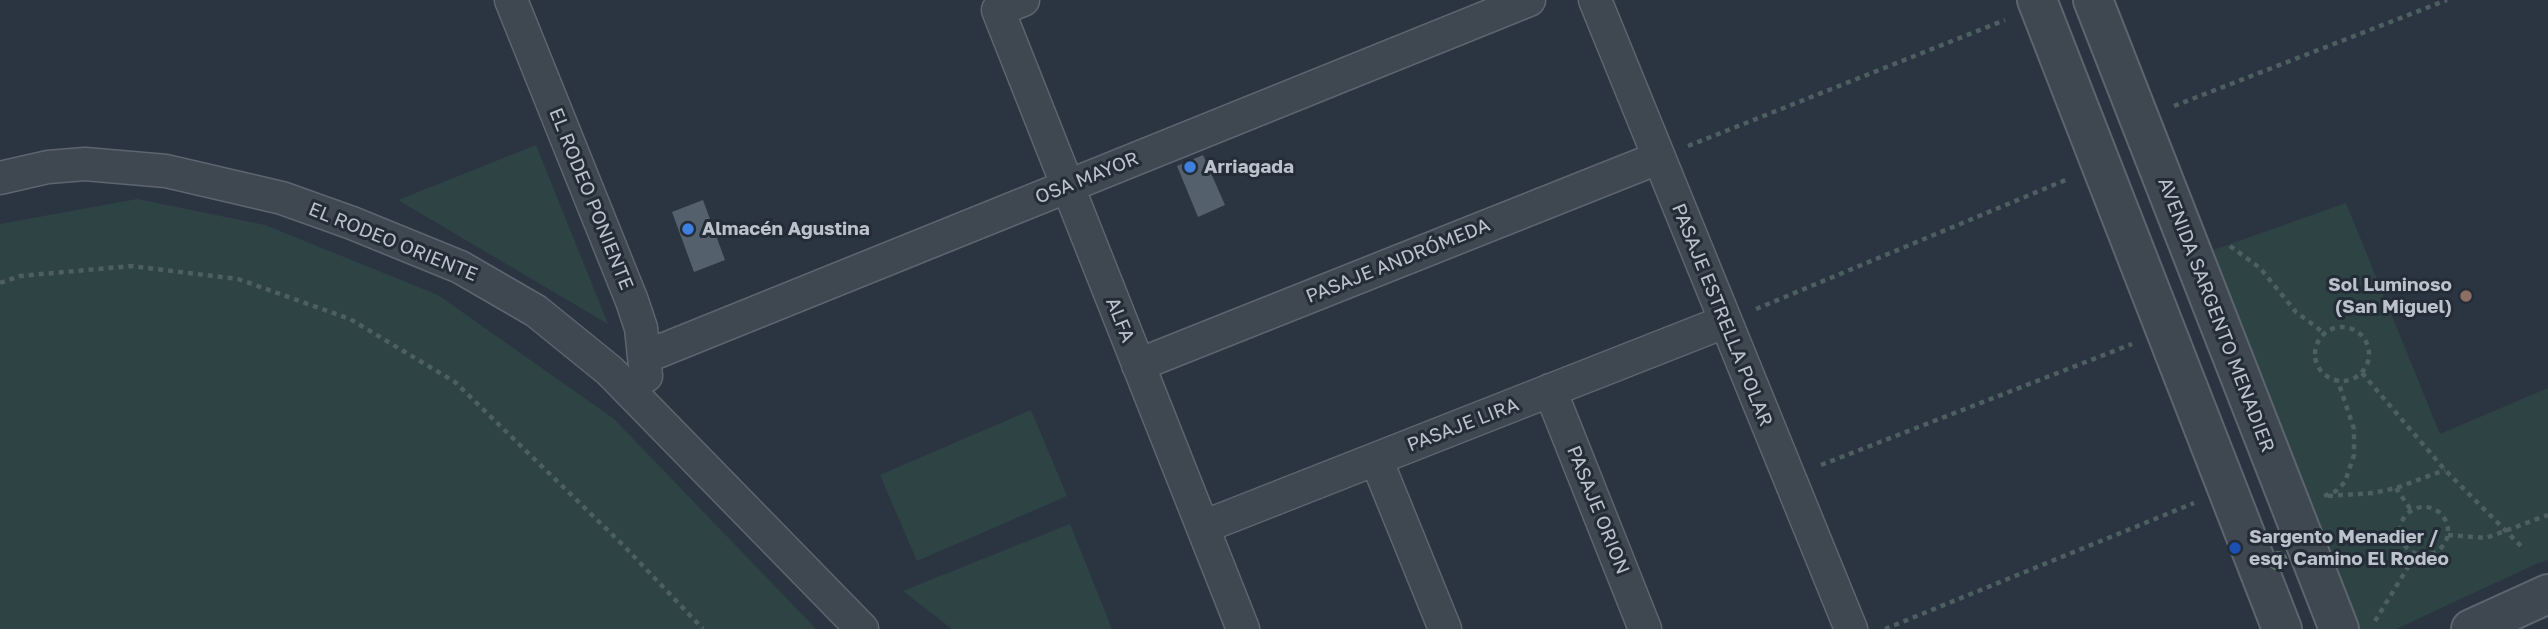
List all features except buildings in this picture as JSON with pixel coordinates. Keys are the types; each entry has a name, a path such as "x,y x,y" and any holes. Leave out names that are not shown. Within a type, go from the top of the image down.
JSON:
{"street":[{"name":"EL RODEO PONIENTE","path":"511,0 641,328 645,357 642,403"},
{"name":"OSA MAYOR","path":"645,357 1529,0"},
{"name":"PASAJE ESTRELLA POLAR","path":"1595,0 1851,629"},
{"name":"AVENIDA SARGENTO MENADIER","path":"2093,0 2357,625"},
{"path":"2038,3 2282,629"},
{"name":"ALFA","path":"1010,5 1068,186 1243,629"},
{"name":"PASAJE ANDRÓMEDA","path":"1138,365 1658,158"},
{"name":"EL RODEO ORIENTE","path":"0,178 48,167 85,164 166,171 282,198 460,267 495,285 575,340 610,371 862,629"},
{"name":"PASAJE LIRA","path":"1203,527 1724,322"},
{"name":"PASAJE ORION","path":"1550,390 1645,629"},
{"path":"1376,459 1445,629"},
{"path":"2472,629 2548,594"}],"path":[{"path":"2171,107 2447,0"},
{"path":"1658,158 2038,3"},
{"path":"1724,322 2101,165"},
{"path":"2227,244 2260,268 2296,312 2324,333"},
{"path":"0,283 20,276 131,265 238,279 351,319 455,382 624,546 703,629"},
{"path":"2350,327 2365,338 2370,356 2362,373 2347,381 2323,373 2315,350 2324,333 2332,328 2350,327"},
{"path":"1788,478 2165,331"},
{"path":"2362,373 2445,470 2524,550"},
{"path":"2338,380 2354,429 2354,455 2345,482 2336,491 2324,496 2353,495 2396,488 2445,470"},
{"path":"2396,488 2411,510"},
{"path":"1885,629 2227,489"},
{"path":"2426,506 2441,512 2448,535 2440,550 2424,555 2409,550 2400,537 2401,522 2411,510 2426,506"},
{"path":"2448,535 2486,538 2548,515"},
{"path":"2357,625 2416,554"}],"green space":[{"path":"536,145 608,324 398,200"},
{"path":"137,199 265,225 438,295 614,419 816,629 0,629 0,224"},
{"path":"2346,203 2440,434 2548,388 2548,560 2396,629 2358,629 2202,254"},
{"path":"1031,410 1067,496 917,561 880,475"},
{"path":"1070,524 1112,629 952,629 903,591"}],"place":[{"name":"Arriagada","path":"1190,167"},
{"name":"Almacén Agustina","path":"688,229"},
{"name":"Sol Luminoso (San Miguel)","path":"2466,296"},
{"name":"Sargento Menadier / esq. Camino El Rodeo","path":"2235,548"}]}
